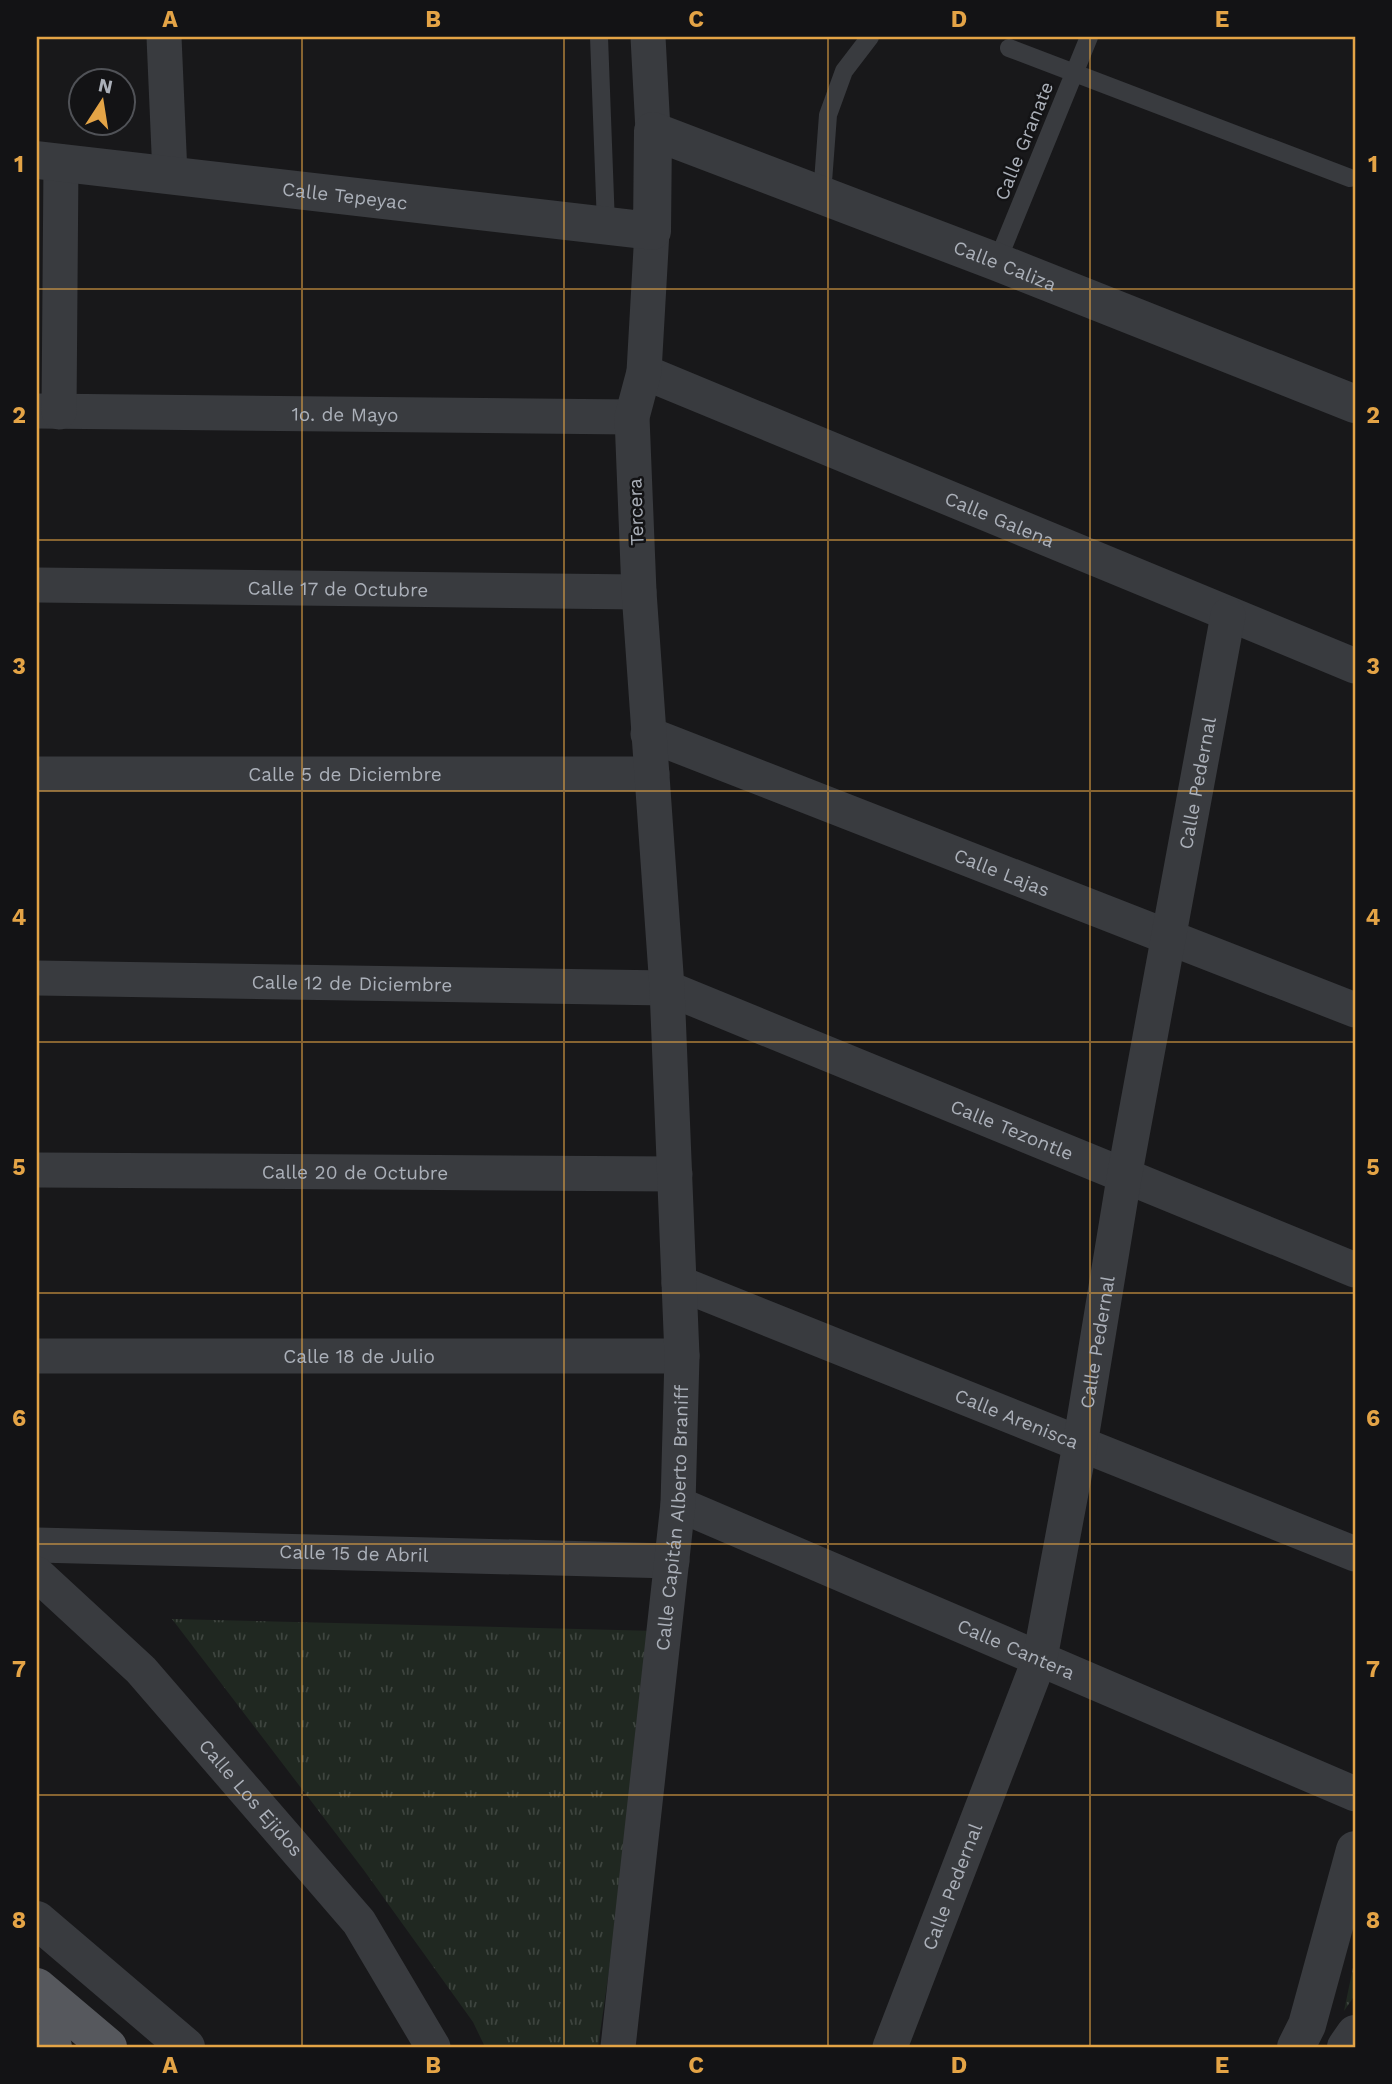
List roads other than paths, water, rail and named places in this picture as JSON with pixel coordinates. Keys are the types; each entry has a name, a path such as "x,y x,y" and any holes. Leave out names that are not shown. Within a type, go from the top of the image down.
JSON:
{"main road":[{"path":"37,1987 107,2047"},
{"path":"37,2033 53,2047"}],"street":[{"path":"164,37 170,175"},
{"name":"Tercera","path":"648,37 653,131 652,231 644,372 632,417 639,592 667,988"},
{"name":"Calle Caliza","path":"653,131 997,262 1355,404"},
{"name":"Calle Tepeyac","path":"49,161 652,231"},
{"name":"1o. de Mayo","path":"49,161 48,412 632,417"},
{"name":"Calle Galena","path":"644,372 1355,666"},
{"name":"Calle 17 de Octubre","path":"37,585 639,592"},
{"name":"Calle Pedernal","path":"890,2047 1040,1658 1080,1445 1124,1178 1228,615"},
{"name":"Calle Lajas","path":"648,734 1355,1010"},
{"name":"Calle 5 de Diciembre","path":"37,774 652,774"},
{"name":"Calle 12 de Diciembre","path":"37,978 667,988"},
{"name":"Calle Capitán Alberto Braniff","path":"618,2047 678,1504 682,1356 667,988"},
{"name":"Calle Tezontle","path":"667,988 1124,1178 1355,1270"},
{"name":"Calle 20 de Octubre","path":"37,1170 675,1174"},
{"name":"Calle Arenisca","path":"679,1283 1355,1554"},
{"name":"Calle 18 de Julio","path":"37,1356 682,1356"},
{"name":"Calle Cantera","path":"678,1504 1355,1794"},
{"name":"Calle 15 de Abril","path":"37,1545 672,1561"},
{"name":"Calle Los Ejidos","path":"37,1574 141,1670 359,1922 433,2047"},
{"path":"1296,2047 1307,2025 1355,1850"},
{"path":"37,1920 186,2047"},
{"path":"1346,2047 1355,2034"}],"lane":[{"path":"599,37 606,225"},
{"path":"821,195 828,115 844,71 870,37"},
{"name":"Calle Granate","path":"997,262 1089,37"},
{"path":"1009,48 1350,178"}]}
